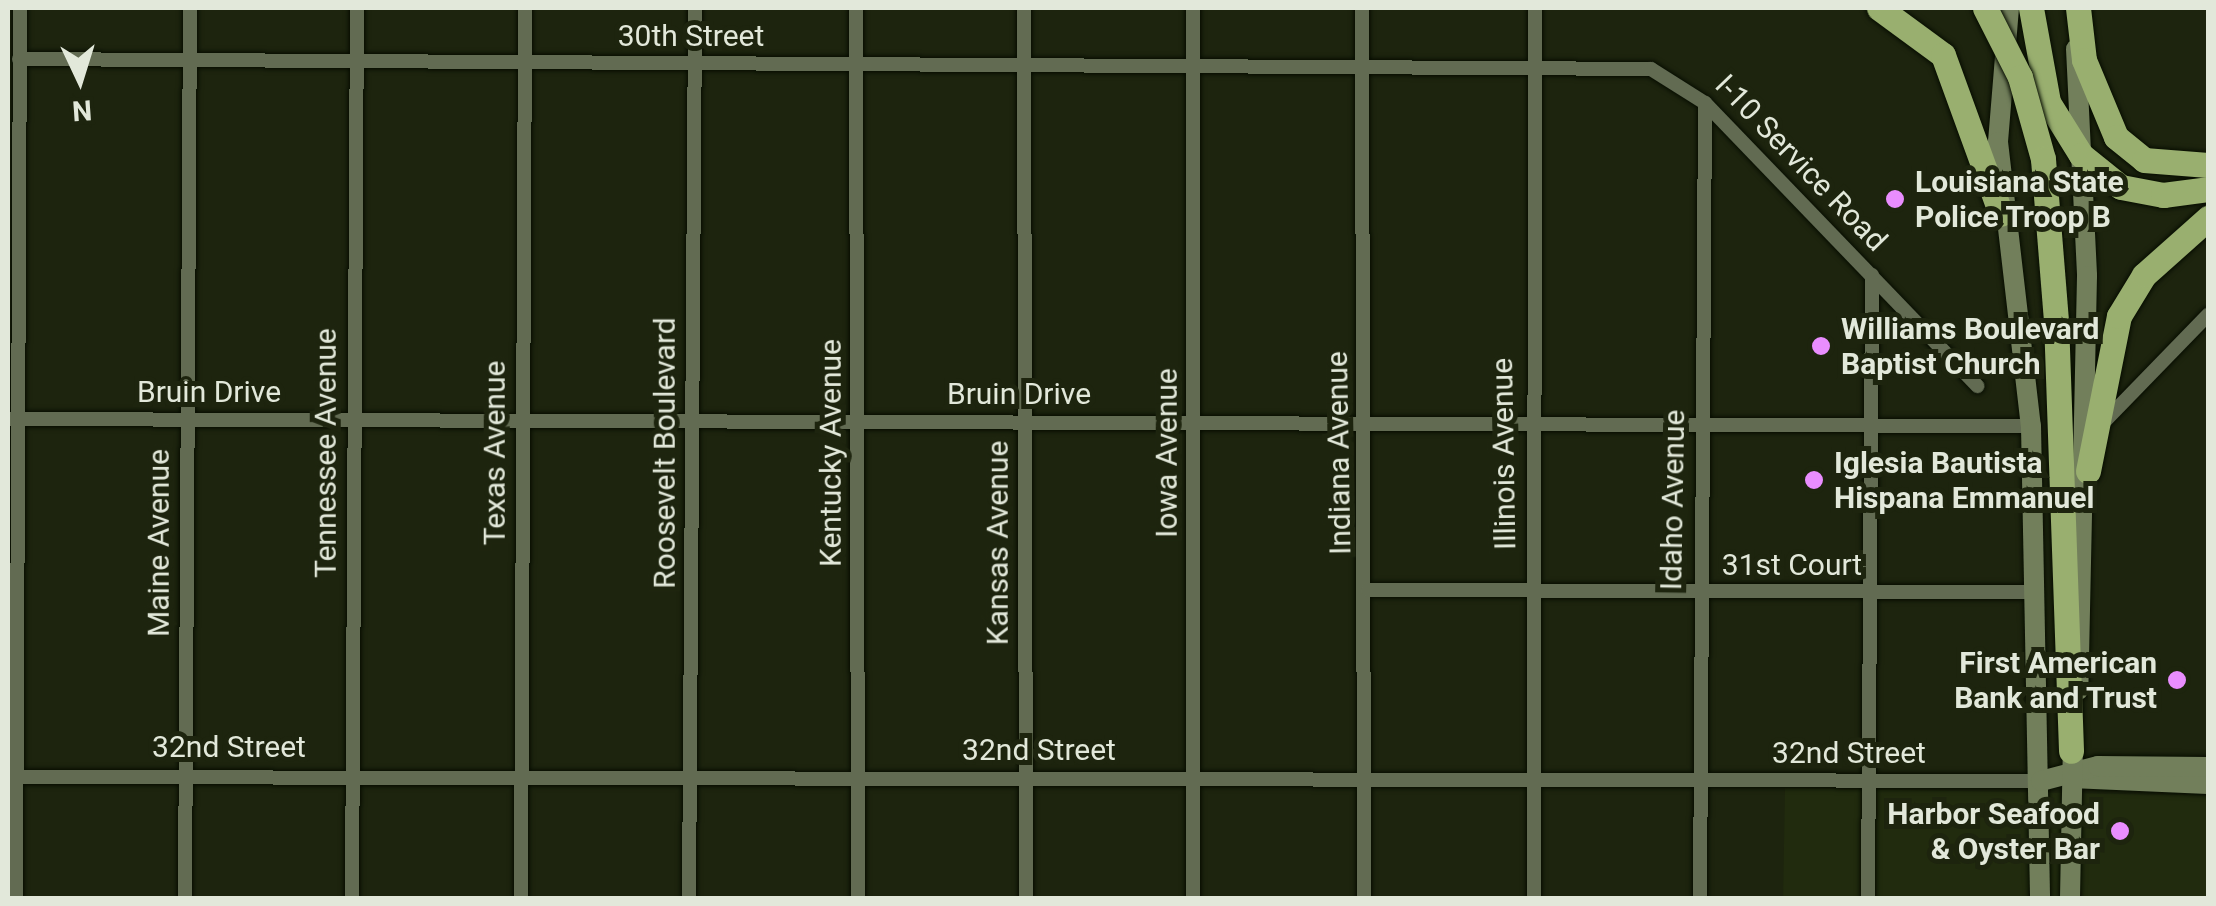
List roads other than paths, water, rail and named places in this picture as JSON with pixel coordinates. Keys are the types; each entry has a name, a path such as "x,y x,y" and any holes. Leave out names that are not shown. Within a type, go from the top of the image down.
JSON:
{"highway":[{"path":"1879,8 1942,55 2001,214"},
{"path":"1984,8 2020,76 2042,159 2072,751"},
{"path":"2031,8 2048,102 2081,155 2121,186 2163,195 2208,189"},
{"path":"2077,8 2106,122 2144,160 2208,165"},
{"path":"2088,471 2131,293 2208,218"}],"main road":[{"path":"2009,8 2001,214 2031,426 2041,781 2040,898"},
{"path":"2070,898 2072,751 2088,471 2077,8"},
{"name":"32nd Street","path":"2071,778 2098,766 2208,766"},
{"name":"32nd Street","path":"2041,781 2071,778 2208,784"}],"street":[{"path":"16,898 12,777 13,419 20,8"},
{"name":"Maine Avenue","path":"185,898 190,8"},
{"name":"Tennessee Avenue","path":"352,898 357,8"},
{"name":"Texas Avenue","path":"521,898 525,8"},
{"name":"Roosevelt Boulevard","path":"689,898 694,8"},
{"name":"Kentucky Avenue","path":"856,8 858,898"},
{"name":"Kansas Avenue","path":"1024,8 1026,898"},
{"name":"Iowa Avenue","path":"1193,8 1194,898"},
{"name":"Indiana Avenue","path":"1362,8 1368,590 1364,898"},
{"name":"Illinois Avenue","path":"1534,898 1535,589 1530,425 1535,8"},
{"name":"30th Street","path":"20,59 1362,66"},
{"name":"I-10 Service Road","path":"1362,66 1651,69 1705,103 1977,386"},
{"name":"Idaho Avenue","path":"1700,898 1705,103"},
{"path":"1868,898 1868,426 1872,275"},
{"path":"2095,430 2208,315"},
{"name":"Bruin Drive","path":"13,419 2031,426"},
{"name":"31st Court","path":"1368,590 2036,592"},
{"name":"32nd Street","path":"12,777 2041,781"}],"place":[{"name":"Louisiana State Police Troop B","path":"1895,199"},
{"name":"Williams Boulevard Baptist Church","path":"1821,346"},
{"name":"Iglesia Bautista Hispana Emmanuel","path":"1814,480"},
{"name":"First American Bank and Trust","path":"2177,680"},
{"name":"Harbor Seafood & Oyster Bar","path":"2120,831"}]}
